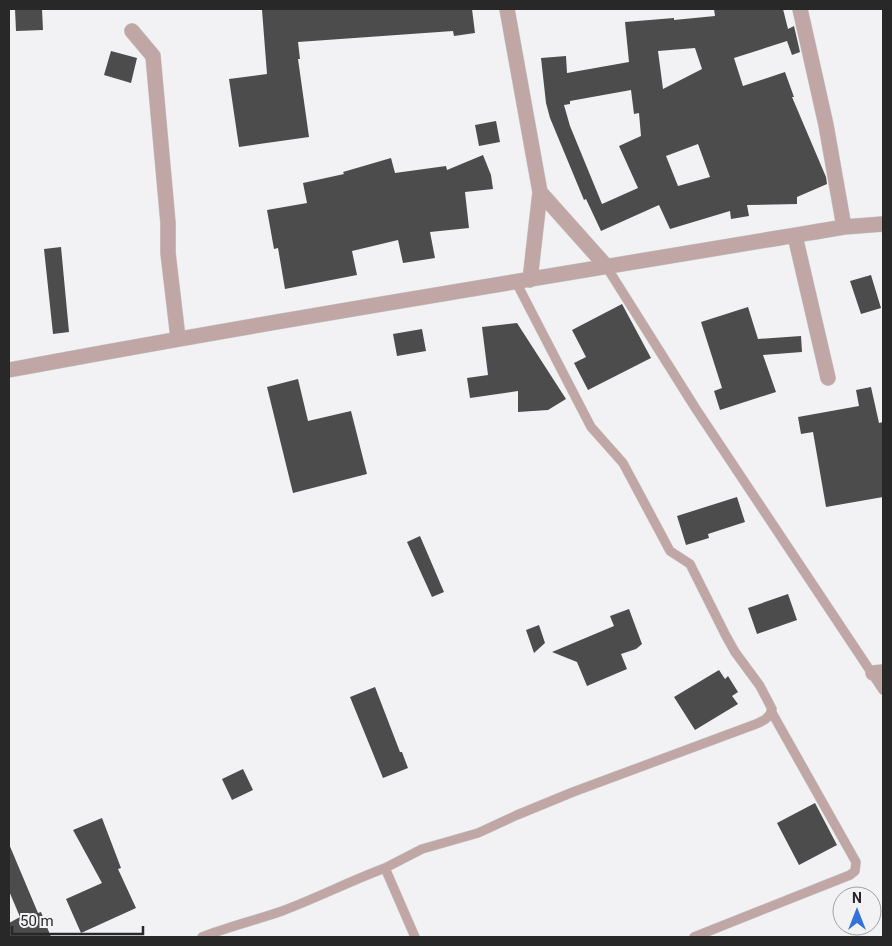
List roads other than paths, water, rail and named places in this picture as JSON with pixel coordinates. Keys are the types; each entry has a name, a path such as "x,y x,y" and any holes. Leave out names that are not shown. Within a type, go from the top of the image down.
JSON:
{"street":[{"path":"507,9 540,192 523,281"},
{"path":"800,10 826,125 844,228"},
{"path":"132,31 153,56 168,223 168,253 178,338"},
{"path":"540,192 606,266"},
{"path":"9,370 178,338 606,266 844,228 883,224"},
{"path":"795,236 828,378"}],"lane":[{"path":"606,266 701,417 835,619 878,672 883,690"},
{"path":"523,281 591,427 623,463 670,551 690,564 726,636 735,652 760,686 771,711 856,862 855,871 850,875 694,937"},
{"path":"202,937 227,927 282,911 385,868 422,849 478,833 573,792 756,724 769,716 771,711"},
{"path":"385,868 415,937"}]}
